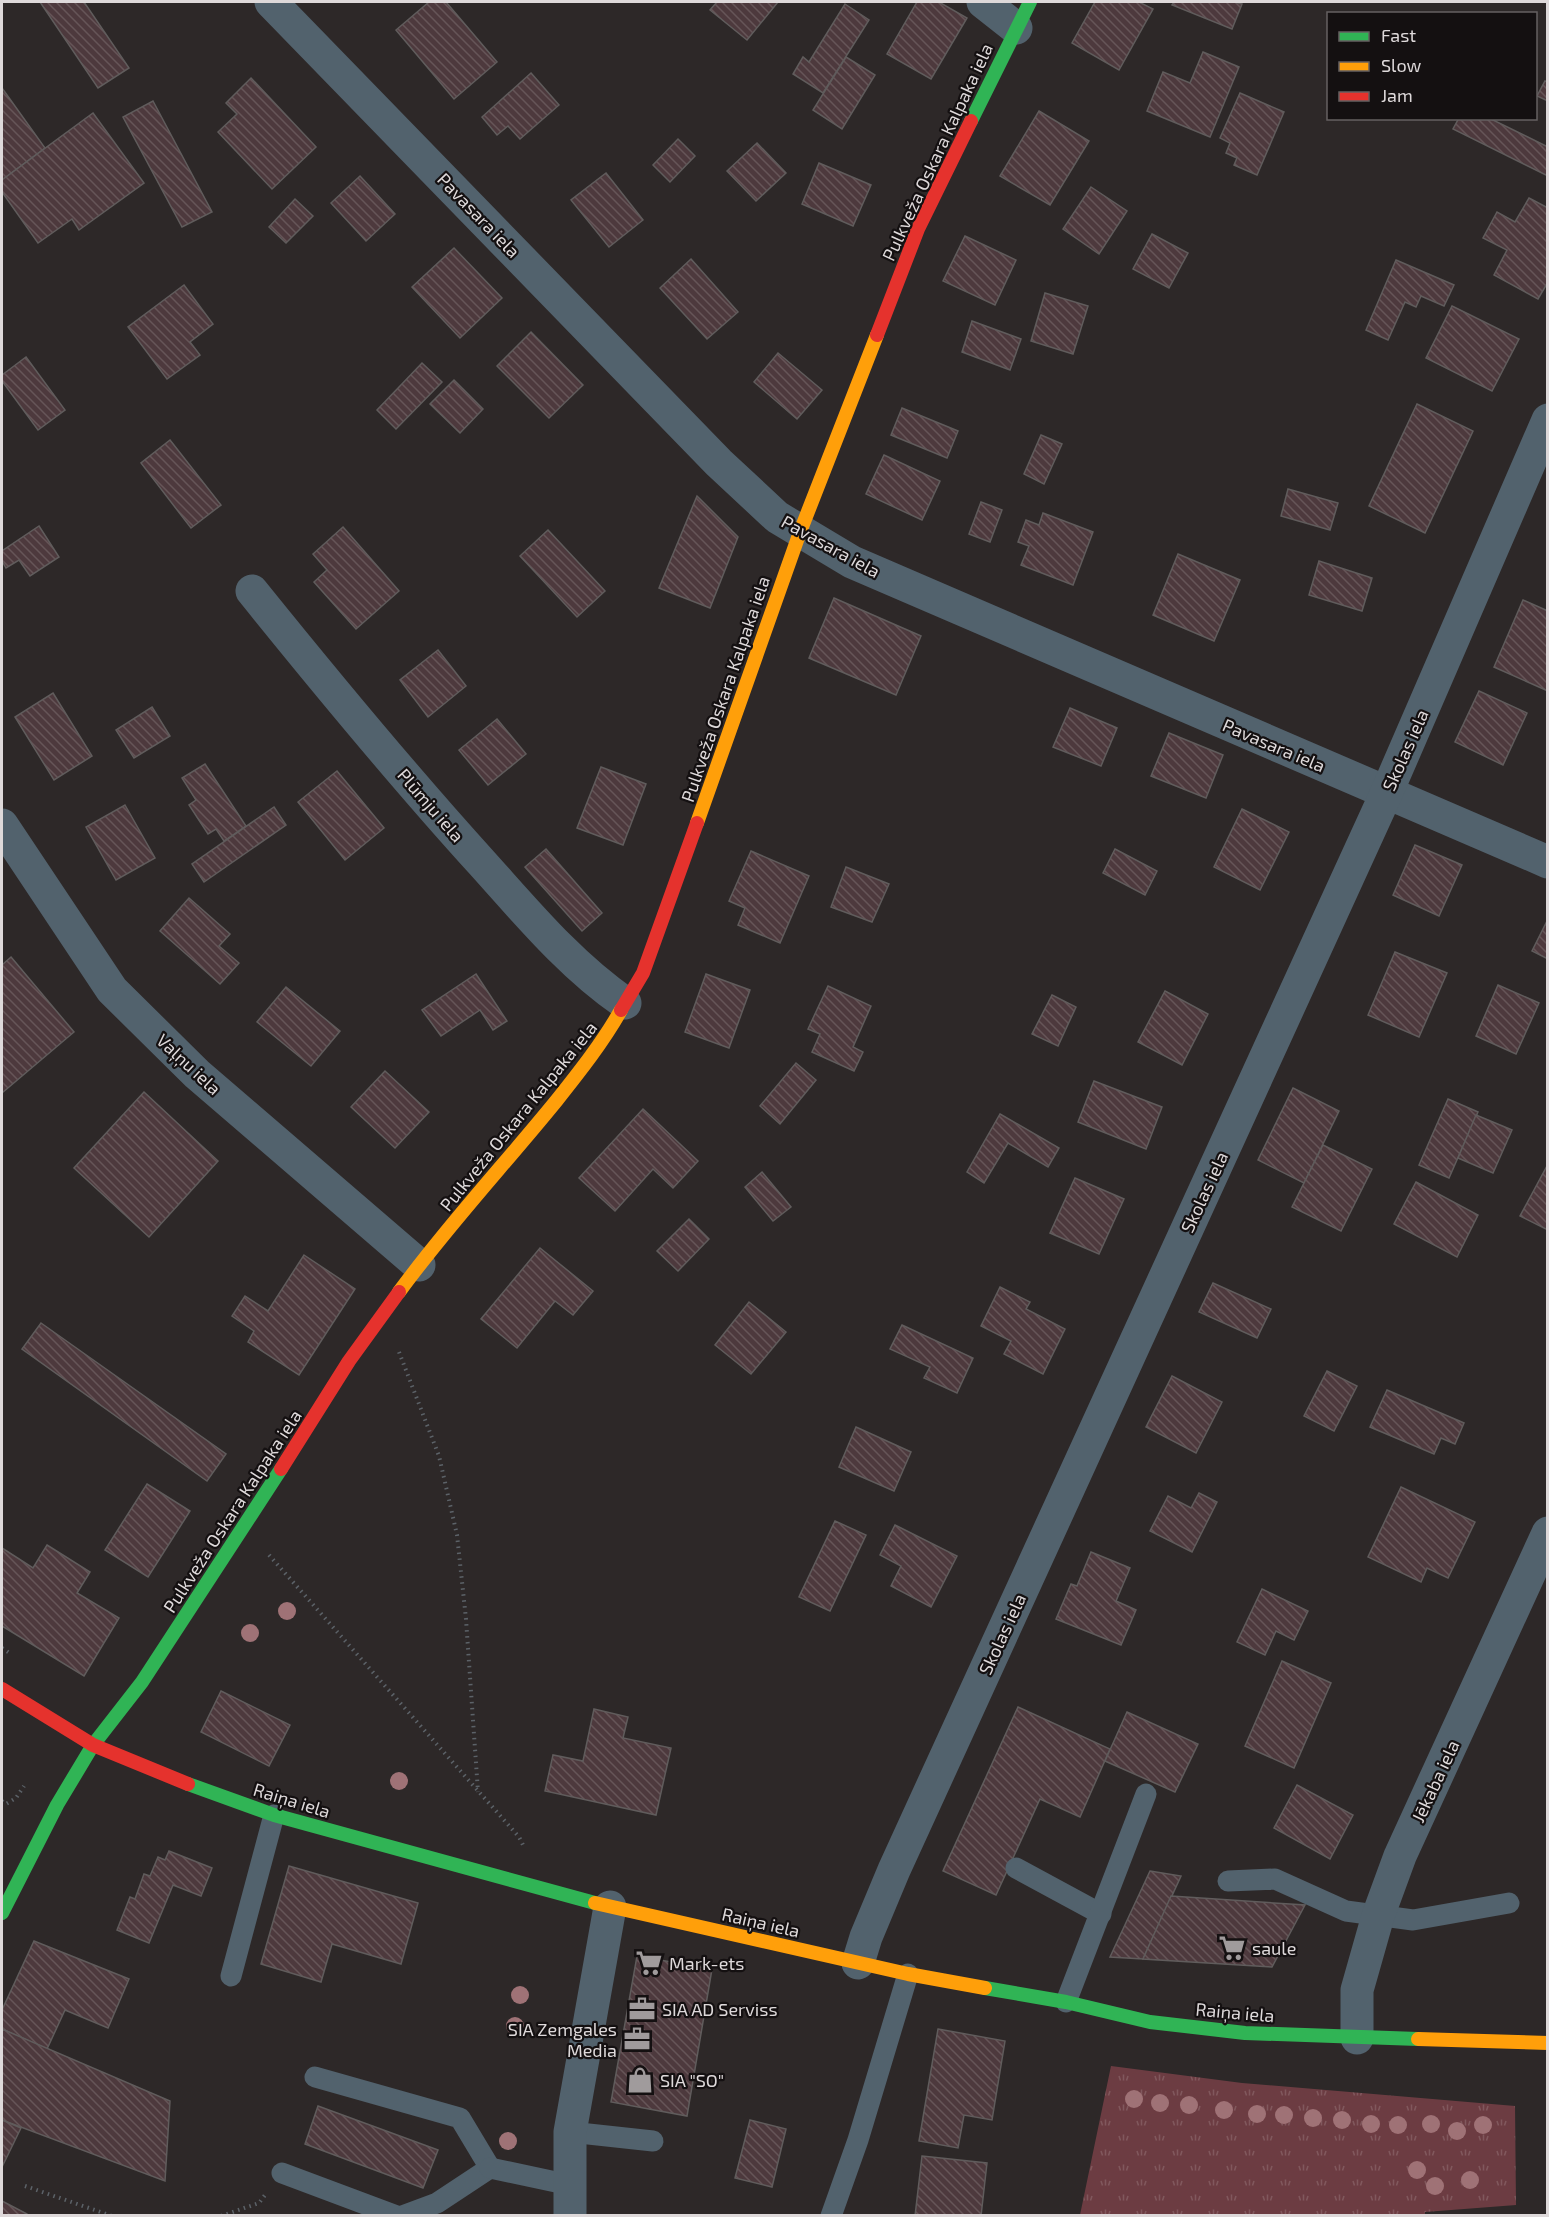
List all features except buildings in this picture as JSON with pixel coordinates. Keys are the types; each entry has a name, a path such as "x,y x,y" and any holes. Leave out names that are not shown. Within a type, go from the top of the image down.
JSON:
{"street":[{"name":"Pavasara iela","path":"271,2 719,463 777,517 852,562 1548,862"},
{"path":"983,2 1023,14"},
{"name":"Pulkveža Oskara Kalpaka iela","path":"2,1913 57,1805 93,1745 142,1682 246,1526 349,1361 419,1265 515,1152 584,1065 611,1028 643,973 800,532 918,229 1023,14"},
{"name":"Skolas iela","path":"858,1963 866,1937 894,1870 1386,794 1548,420"},
{"name":"Plūmju iela","path":"252,591 355,718 538,925 596,982 625,1003"},
{"name":"Vaļņu iela","path":"2,825 112,990 197,1074 419,1265"},
{"name":"Jēkaba iela","path":"1357,2038 1358,1990 1378,1916 1400,1856 1548,1533"},
{"name":"Raiņa iela","path":"2,1689 93,1745 165,1776 274,1815 610,1907 908,1974 1066,2002 1150,2022 1245,2033 1548,2043"},
{"path":"570,2200 570,2132 610,1907"}],"lane":[{"path":"1066,2002 1146,1794"},
{"path":"231,1976 274,1815"},
{"path":"1016,1868 1101,1914"},
{"path":"1228,1881 1275,1880 1346,1911 1413,1920 1509,1904"},
{"path":"831,2216 858,2140 908,1974"},
{"path":"315,2077 460,2118 489,2168 570,2200"},
{"path":"570,2132 653,2141"},
{"path":"402,2216 437,2203 489,2168"},
{"path":"282,2174 397,2216"}],"path":[{"path":"398,1351 439,1456 457,1535 466,1619 478,1792"},
{"path":"264,1550 519,1837 524,1847"},
{"path":"2,1801 6,1804 16,1798 24,1785"},
{"path":"221,2216 259,2203 282,2174"},
{"path":"25,2186 112,2216"},
{"path":"86,2207 86,2216"}],"green space":[{"path":"1111,2066 1242,2083 1515,2106 1516,2205 1425,2212 1425,2216 1080,2215"}],"traffic: fast":[{"path":"971,121 1030,2"},
{"path":"2,1913 57,1805 93,1745 142,1682 281,1469"},
{"path":"188,1784 274,1815 595,1903"},
{"path":"985,1988 1066,2002 1150,2022 1245,2033 1418,2039"}],"traffic: slow":[{"path":"697,823 800,532 877,335"},
{"path":"399,1292 566,1089 599,1045 621,1010"},
{"path":"595,1903 908,1974 985,1988"},
{"path":"1418,2039 1548,2043"}],"traffic: jam":[{"path":"877,335 918,229 971,121"},
{"path":"621,1010 643,973 697,823"},
{"path":"281,1469 349,1361 399,1292"},
{"path":"2,1689 93,1745 188,1784"}],"place":[{"name":"saule","path":"1232,1948"},
{"name":"Mark-ets","path":"649,1963"},
{"name":"SIA AD Serviss","path":"642,2009"},
{"name":"SIA Zemgales Media","path":"637,2039"},
{"name":"SIA \"SO\"","path":"640,2080"}]}
